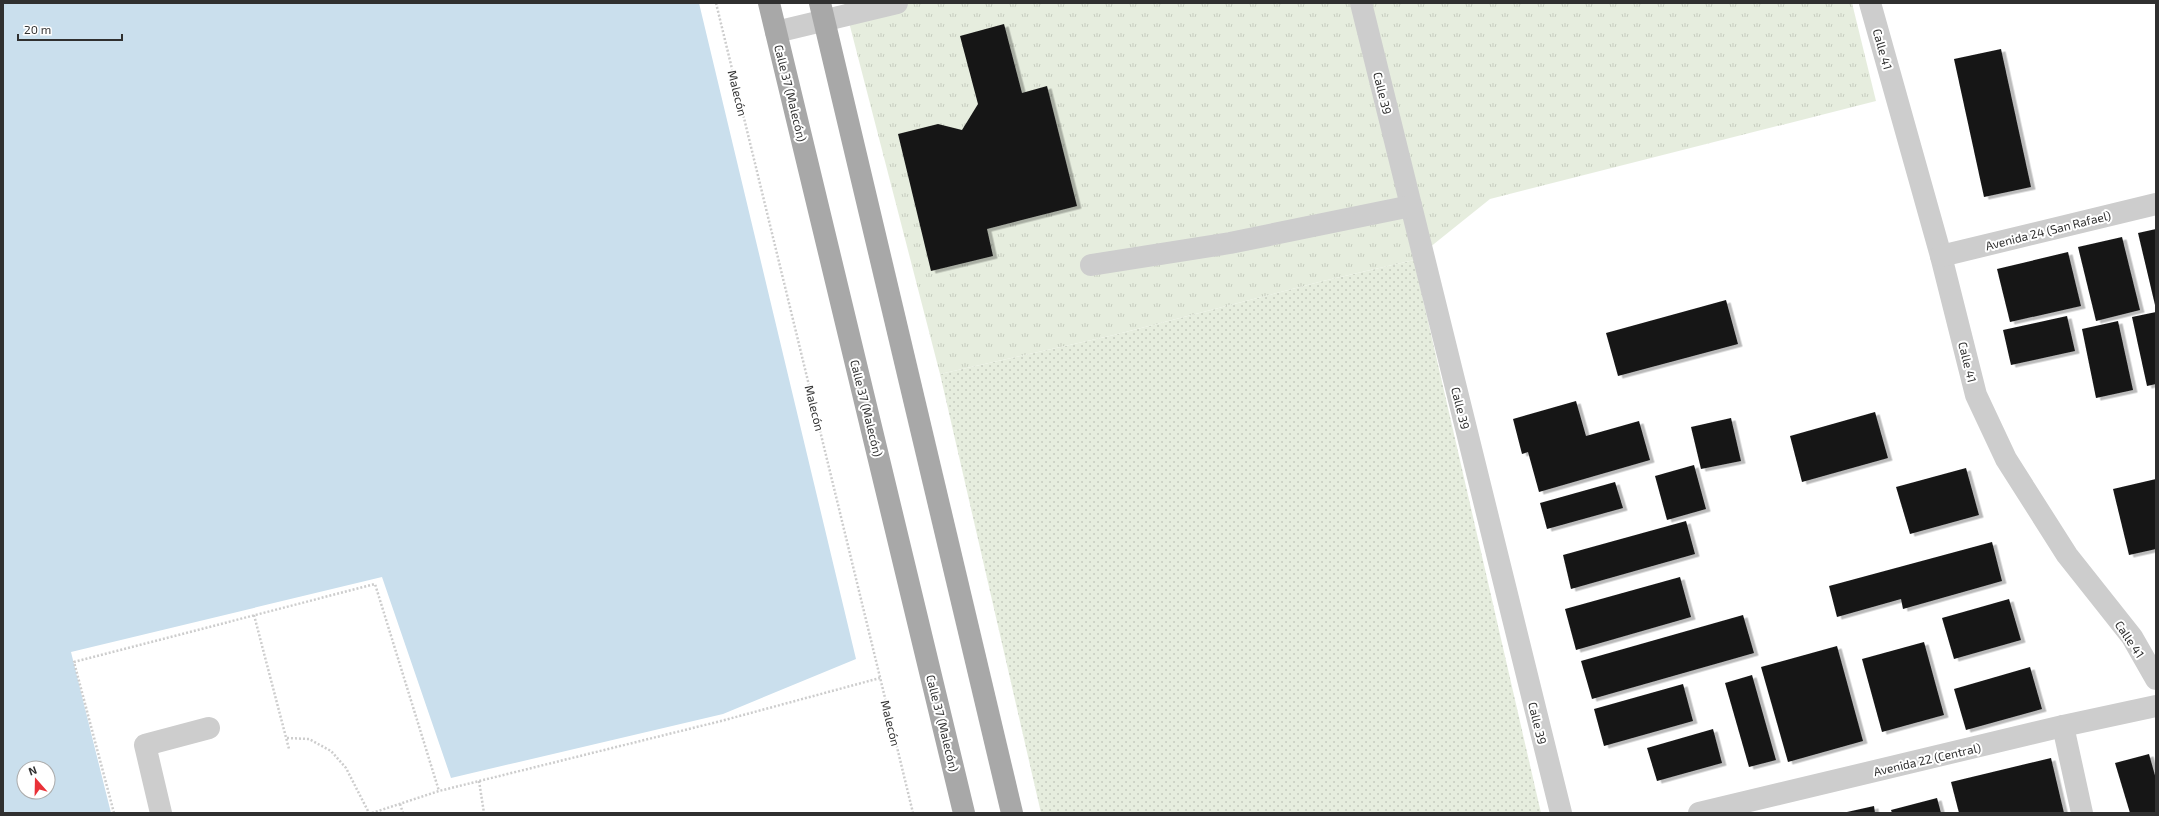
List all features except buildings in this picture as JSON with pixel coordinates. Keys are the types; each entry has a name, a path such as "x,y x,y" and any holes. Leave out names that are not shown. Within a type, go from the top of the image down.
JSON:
{"main road":[{"name":"Calle 37 (Malecón)","path":"769,3 964,813"},
{"path":"822,12 1012,813"}],"street":[{"path":"776,32 822,12 897,3"},
{"name":"Calle 39","path":"1361,3 1561,813"},
{"name":"Calle 41","path":"1870,3 1941,256 1976,395 2006,459 2067,555 2132,637 2156,679"},
{"name":"Avenida 24 (San Rafael)","path":"1941,256 2156,204"},
{"path":"1091,265 1230,243 1411,206"},
{"name":"Avenida 22 (Central)","path":"1699,813 2064,726 2156,706"},
{"path":"2064,726 2082,813"},
{"path":"161,813 145,745 209,728"}],"path":[{"name":"Malecón","path":"716,3 913,813"},
{"path":"114,813 74,662 375,584 439,792"},
{"path":"254,615 290,749"},
{"path":"286,738 309,739 331,751 346,768 370,813 479,781 721,721 880,678"},
{"path":"479,781 484,813"},
{"path":"400,804 403,813"}],"green space":[{"path":"844,3 1852,3 1876,101 1490,199 1414,260 1323,281 1114,335 940,374"},
{"path":"1414,260 1541,813 1041,813 940,374 1114,335 1323,281"}],"water":[{"path":"3,3 699,3 856,659 723,714 451,778 382,577 71,652 111,813 3,813"}]}
